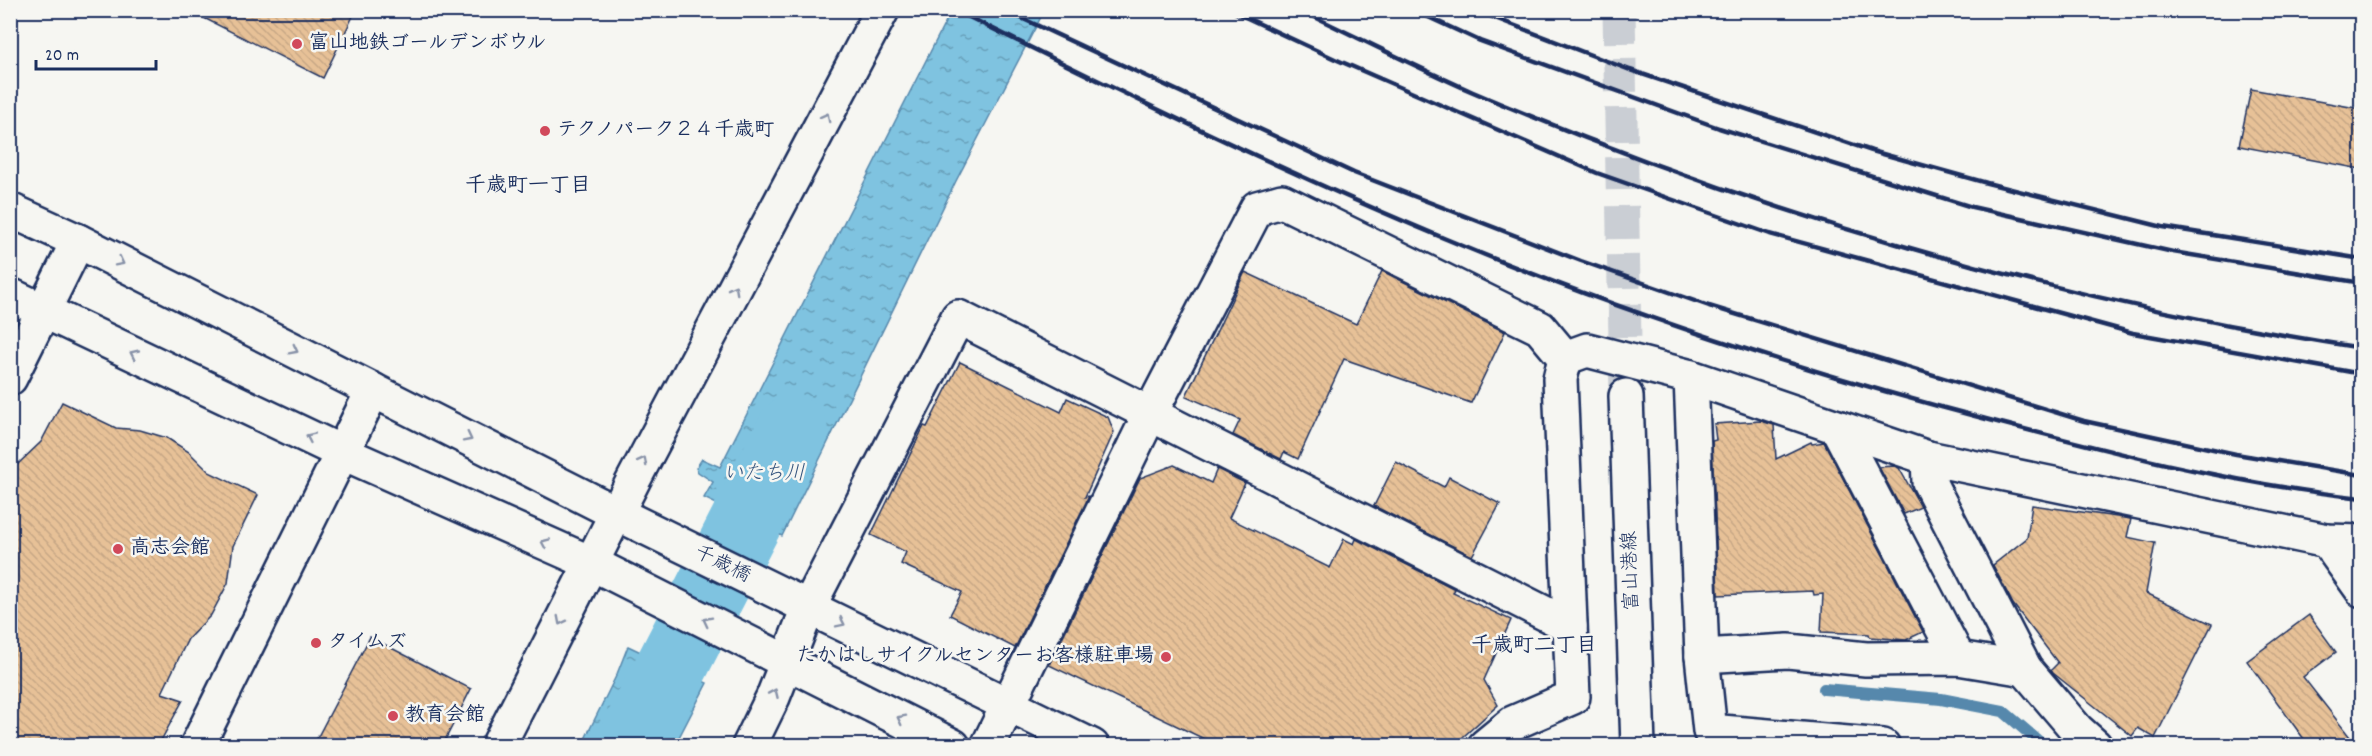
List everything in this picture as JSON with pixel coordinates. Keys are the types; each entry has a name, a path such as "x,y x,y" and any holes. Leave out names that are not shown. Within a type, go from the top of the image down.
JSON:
{"street":[{"path":"498,746 616,513 882,10"},
{"path":"988,746 1150,414 1257,208 1282,201 1540,328 1565,358"},
{"name":"千歳橋","path":"10,210 78,241 616,513 1092,746"},
{"path":"10,378 78,241"},
{"path":"10,295 343,453 591,563 953,746"},
{"path":"749,746 773,654 798,603 958,317 1570,626"},
{"path":"1565,358 1587,350 1691,377 1928,459 2327,541 2361,542"},
{"path":"1485,746 1513,723 1573,698 1560,379 1565,358"},
{"path":"1691,377 1702,656 1710,731 1883,746"},
{"path":"197,746 373,390"},
{"name":"富山港線","path":"1626,396 1638,746"},
{"path":"1837,427 1958,658"},
{"path":"1928,459 1929,482 2025,669 2078,730 2095,746"},
{"path":"2327,541 2361,590"},
{"path":"1702,656 1788,651 1866,659 1958,658 2025,669"}],"water":[{"name":"いたち川","path":"951,11 1044,11 956,181 782,536 704,498 713,482 698,472 696,468 702,459 720,467"},
{"path":"628,646 707,683 675,745 582,745 617,674"}],"building":[{"name":"富山地鉄ゴールデンボウル","path":"188,10 356,10 323,78"},
{"path":"2251,89 2361,109 2361,169 2239,146"},
{"path":"1382,271 1505,332 1471,403 1344,359 1298,459 1284,452 1281,459 1233,435 1240,420 1186,396 1245,272 1356,324"},
{"path":"960,362 1061,412 1067,398 1108,417 1114,432 1085,497 1089,496 1015,648 950,615 962,592 901,564 906,552 871,535 924,426 927,427"},
{"path":"62,402 116,428 140,430 167,438 189,452 209,472 258,495 233,546 228,583 211,615 188,639 162,693 183,700 158,746 10,746 10,476 18,464 41,442"},
{"path":"1761,421 1774,425 1776,459 1811,442 1812,444 1824,442 1923,632 1906,640 1870,637 1869,634 1821,632 1823,594 1814,595 1813,591 1718,595 1712,441 1716,440 1714,424"},
{"path":"1396,462 1444,487 1449,477 1500,504 1472,556 1374,506"},
{"path":"1174,465 1211,483 1217,469 1245,483 1229,518 1330,568 1344,539 1354,544 1356,539 1455,589 1453,593 1511,620 1484,680 1498,705 1453,746 1219,746 1049,665 1140,478"},
{"path":"1879,467 1899,468 1921,507 1904,514"},
{"path":"2032,505 2131,519 2127,537 2155,543 2146,593 2212,624 2155,738 2138,728 2132,736 2053,673 2051,670 2058,663 2013,604 1993,565 2027,538"},
{"path":"2309,615 2336,652 2303,677 2357,746 2309,746 2247,661"},
{"name":"教育会館","path":"370,637 471,689 442,746 313,746"}],"waterway":[{"name":"いたち川","path":"631,746 792,432"},
{"path":"1824,689 1941,699 2003,711 2044,746"}],"tunnel":[{"path":"1619,10 1626,396"}],"railway":[{"path":"955,10 1137,99 1384,213 1582,292 1720,341 1860,384 2090,446 2225,477 2362,498"},
{"path":"1004,10 1354,173 1581,261 1709,306 2084,421 2236,454 2362,475"},
{"path":"1230,10 1335,59 1597,173 1770,234 2133,333 2362,374"},
{"path":"1300,10 1473,92 1579,136 1798,214 1909,248 2135,305 2248,329 2362,348"},
{"path":"1413,10 1480,41 1719,128 1972,207 2173,252 2362,283"},
{"path":"1474,10 1630,70 1872,151 1987,183 2163,227 2362,259"}],"place":[{"name":"富山地鉄ゴールデンボウル","path":"297,44"},
{"name":"テクノパーク２４千歳町","path":"545,131"},
{"name":"高志会館","path":"118,549"},
{"name":"タイムズ","path":"316,643"},
{"name":"たかはしサイクルセンターお客様駐車場","path":"1166,657"},
{"name":"教育会館","path":"393,716"}],"district":[{"name":"千歳町一丁目","path":"528,187"},
{"name":"千歳町二丁目","path":"1534,647"}]}
